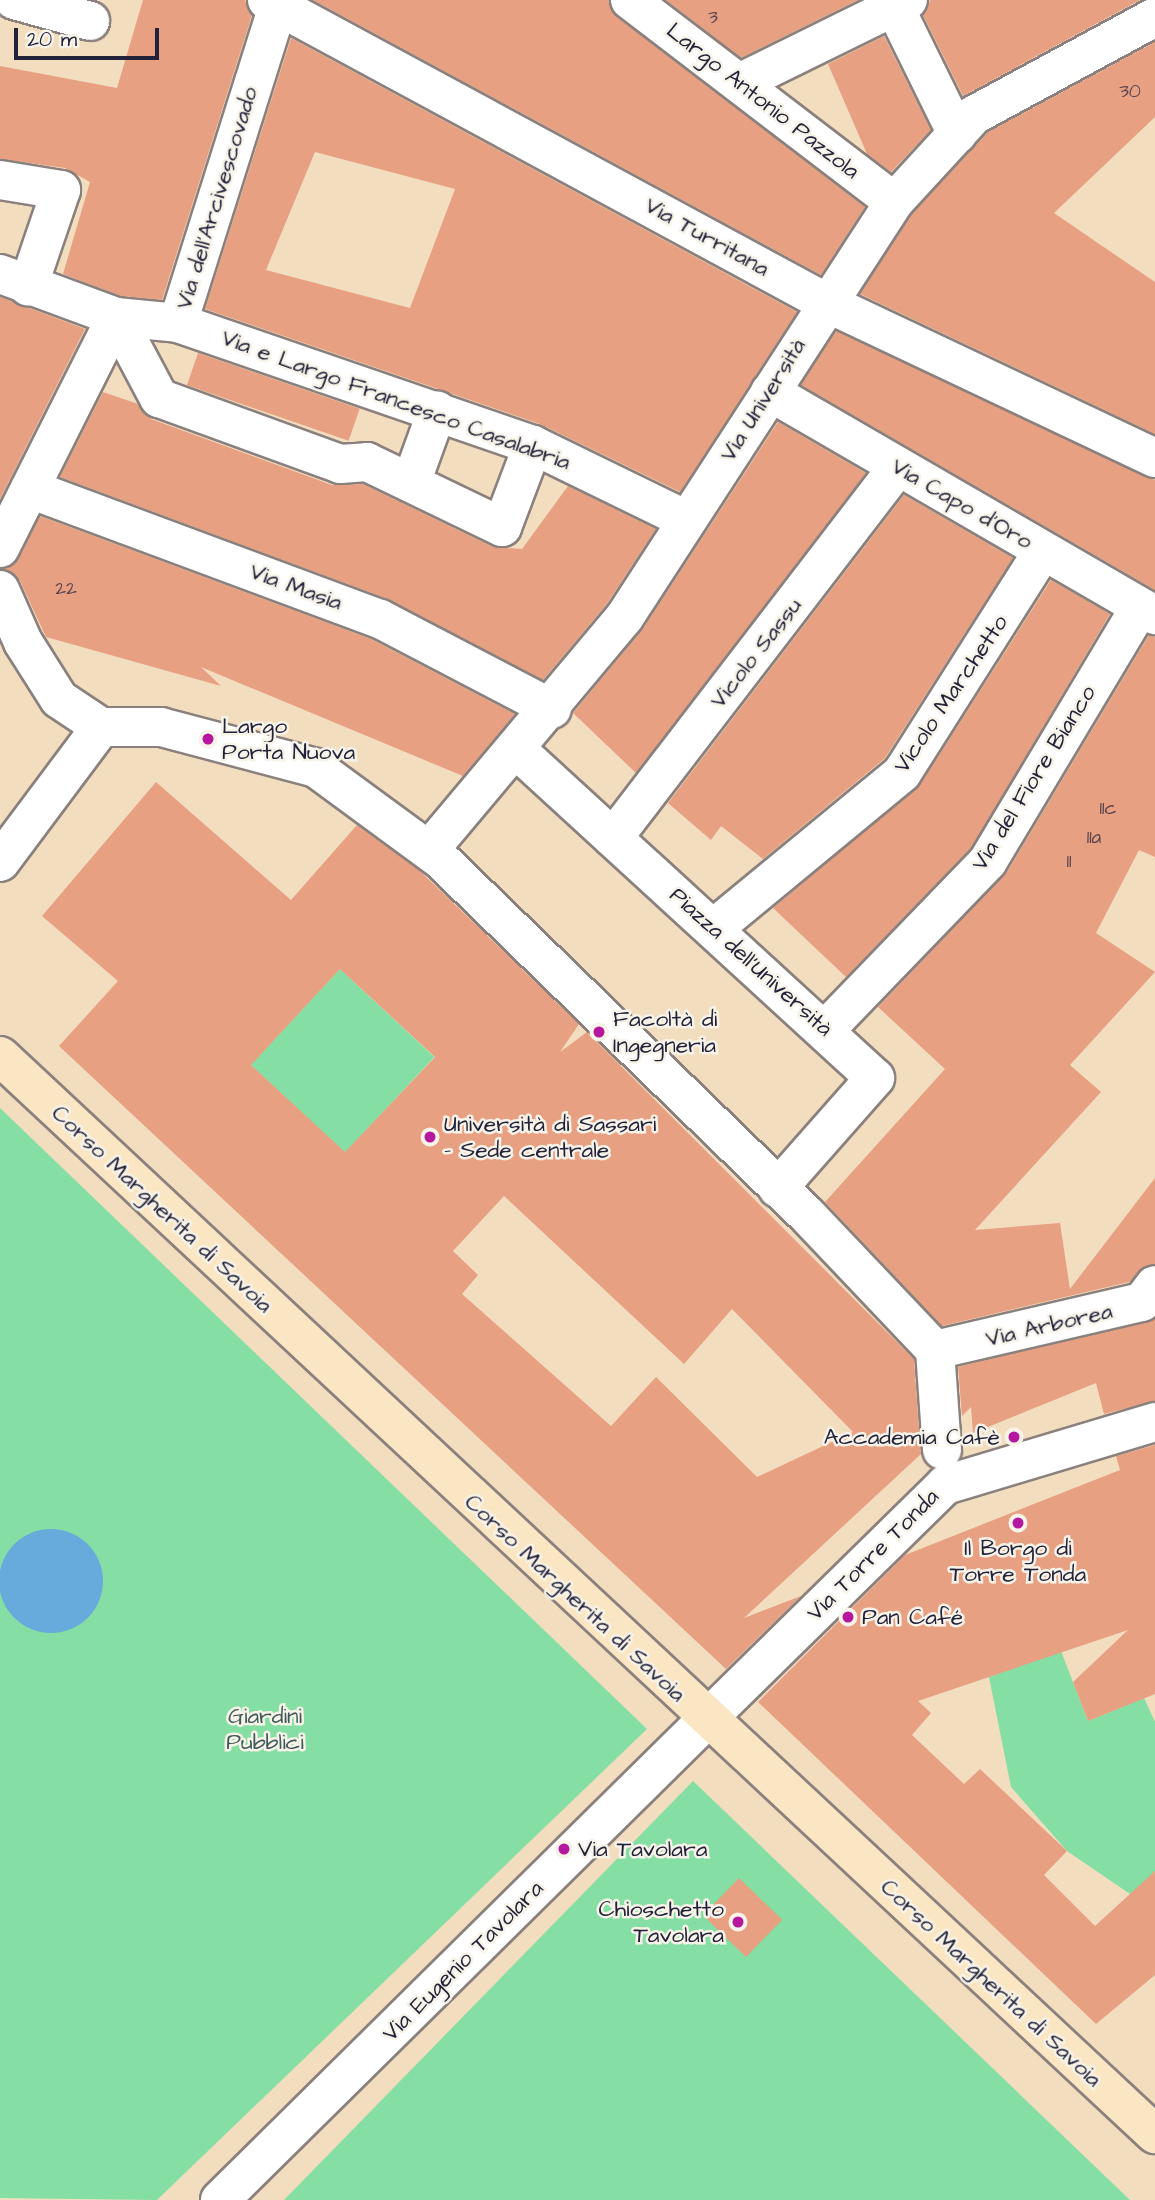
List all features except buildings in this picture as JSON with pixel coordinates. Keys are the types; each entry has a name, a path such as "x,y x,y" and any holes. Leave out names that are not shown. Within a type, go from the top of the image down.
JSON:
{"main road":[{"name":"Corso Margherita di Savoia","path":"0,1056 705,1721 1155,2134"}],"street":[{"path":"14,0 90,21"},
{"name":"Largo Antonio Pazzola","path":"631,0 894,202"},
{"name":"Via Turritana","path":"273,3 825,302 1155,458"},
{"name":"Via dell'Arcivescovado","path":"14,280 116,317 178,323 273,3"},
{"path":"741,82 901,3 957,134"},
{"name":"Via Università","path":"430,849 518,751 624,618 825,302 894,202 974,115 1155,18"},
{"path":"0,180 61,190 14,280"},
{"path":"116,317 159,398 340,464 367,462 502,527 533,444"},
{"path":"0,548 116,317"},
{"name":"Via e Largo Francesco Casalabria","path":"178,323 533,444 687,520"},
{"name":"Via Capo d'Oro","path":"770,392 1148,611"},
{"path":"411,483 437,411"},
{"name":"Vicolo Sassu","path":"613,838 898,467"},
{"name":"Via Masia","path":"30,489 380,620 552,709"},
{"name":"Vicolo Marchetto","path":"713,929 902,772 1043,551"},
{"path":"0,590 23,642 59,699 101,727 160,727 316,768 430,849 808,1216 935,1350 944,1468"},
{"name":"Via del Fiore Bianco","path":"827,1028 988,861 1148,611"},
{"path":"0,862 101,727"},
{"name":"Piazza dell'Università","path":"518,751 713,929 827,1028 874,1078 778,1188"},
{"name":"Via Arborea","path":"935,1350 1142,1302 1155,1285"},
{"name":"Via Torre Tonda","path":"705,1721 944,1468 1155,1422"},
{"name":"Via Eugenio Tavolara","path":"220,2200 705,1721"}],"green space":[{"path":"340,969 434,1057 345,1153 251,1065"},
{"name":"Giardini Pubblici","path":"0,1108 647,1729 157,2200 0,2198"},
{"path":"1061,1651 1088,1721 1144,1698 1155,1722 1155,1877 1130,1894 1067,1851 1011,1787 989,1677"},
{"path":"693,1781 1130,2200 284,2200"}],"water":[{"path":"51,1529 71,1533 88,1544 99,1561 103,1581 99,1601 88,1618 71,1629 51,1633 31,1629 14,1618 3,1601 -1,1581 3,1561 14,1544 31,1533"}],"place":[{"name":"Largo Porta Nuova","path":"208,739"},
{"name":"Facoltà di Ingegneria","path":"599,1032"},
{"name":"Università di Sassari - Sede centrale","path":"430,1137"},
{"name":"Accademia Cafè","path":"1014,1437"},
{"name":"Il Borgo di Torre Tonda","path":"1018,1523"},
{"name":"Pan Café","path":"848,1617"},
{"name":"Via Tavolara","path":"564,1849"},
{"name":"Chioschetto Tavolara","path":"738,1922"}]}
